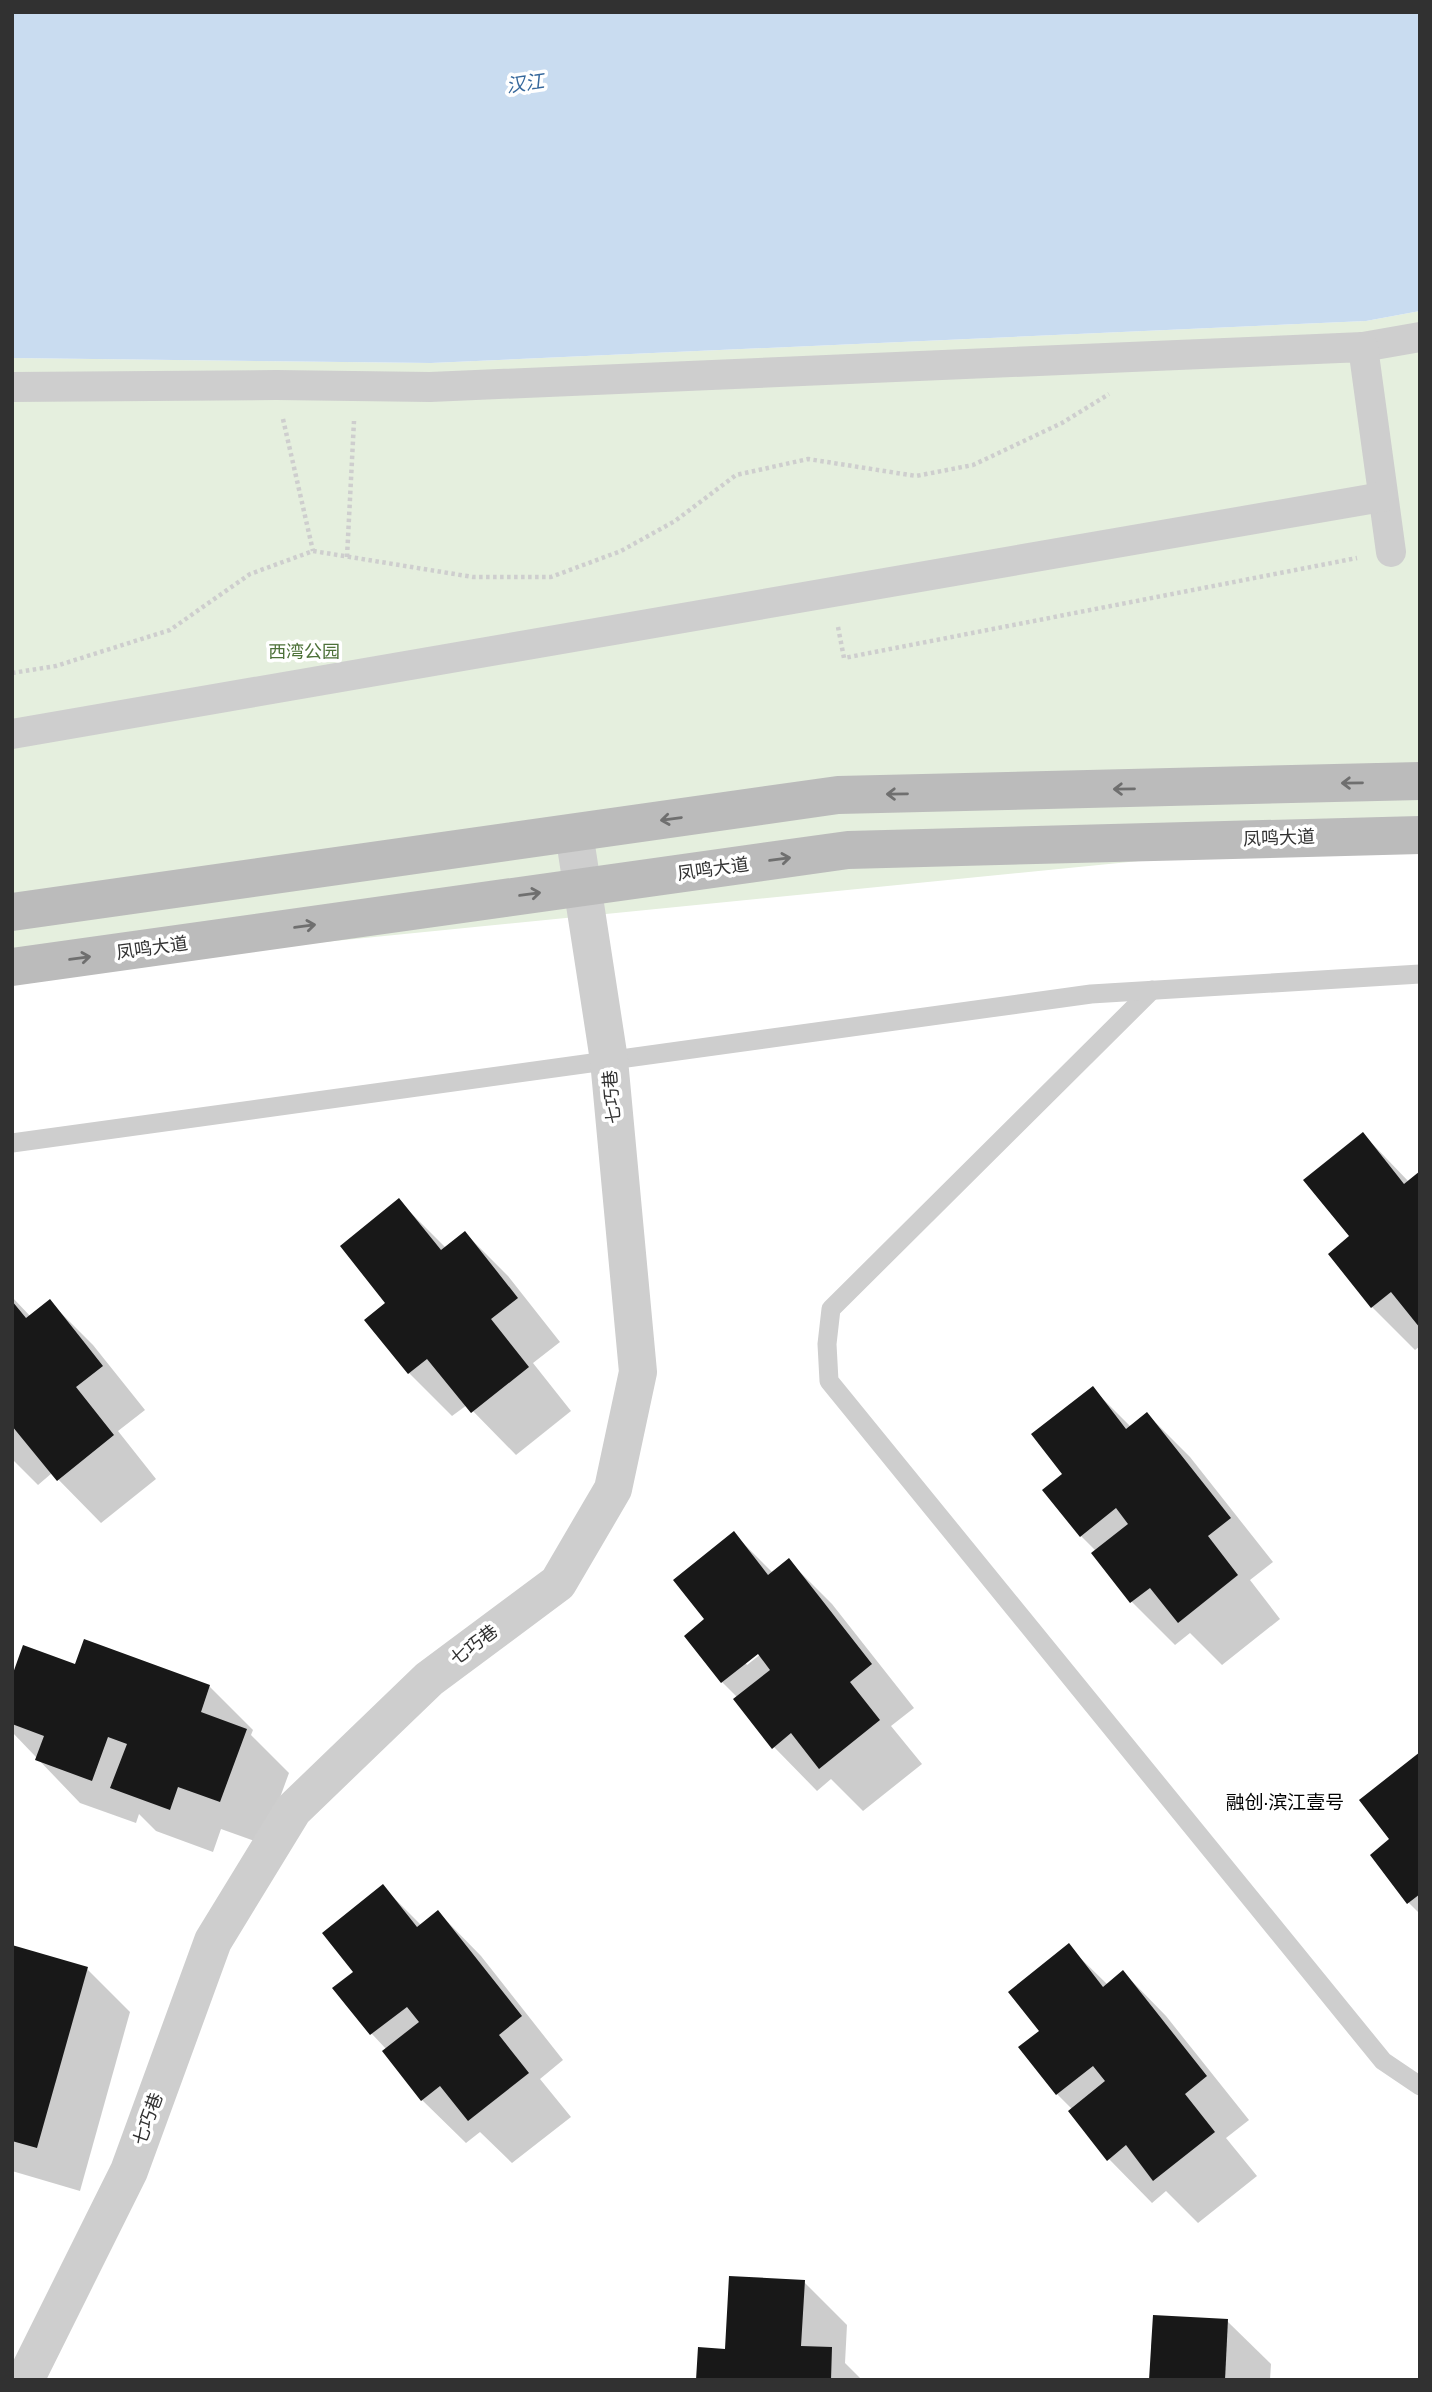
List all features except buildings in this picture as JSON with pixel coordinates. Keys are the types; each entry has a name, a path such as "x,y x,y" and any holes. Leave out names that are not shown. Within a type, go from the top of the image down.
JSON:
{"main road":[{"path":"12,912 838,795 1420,781"},
{"name":"凤鸣大道","path":"12,967 848,850 1420,835"}],"street":[{"path":"12,387 444,387 1363,347 1420,337"},
{"path":"1363,347 1391,552"},
{"path":"12,734 1382,497"},
{"name":"七巧巷","path":"25,2380 129,2171 213,1941 293,1810 429,1679 558,1583 613,1489 638,1373 609,1060 574,833"}],"lane":[{"path":"12,1143 1091,993 1420,974"},
{"path":"1152,990 831,1309 827,1344 829,1381 1383,2061 1420,2086"}],"path":[{"path":"276,385 313,551"},
{"path":"347,557 356,386"},
{"path":"12,673 57,666 170,630 250,574 313,551 473,577 551,577 621,551 675,521 736,475 808,459 916,476 973,465 1062,423 1117,389"},
{"path":"833,593 844,658 1391,552"}],"green space":[{"name":"西湾公园","path":"1420,311 1420,833 12,973 12,358 431,363 1366,321"}],"water":[{"name":"汉江","path":"12,12 1420,12 1420,311 1366,321 431,363 12,358"}],"district":[{"name":"融创·滨江壹号","path":"1285,1802"}]}
